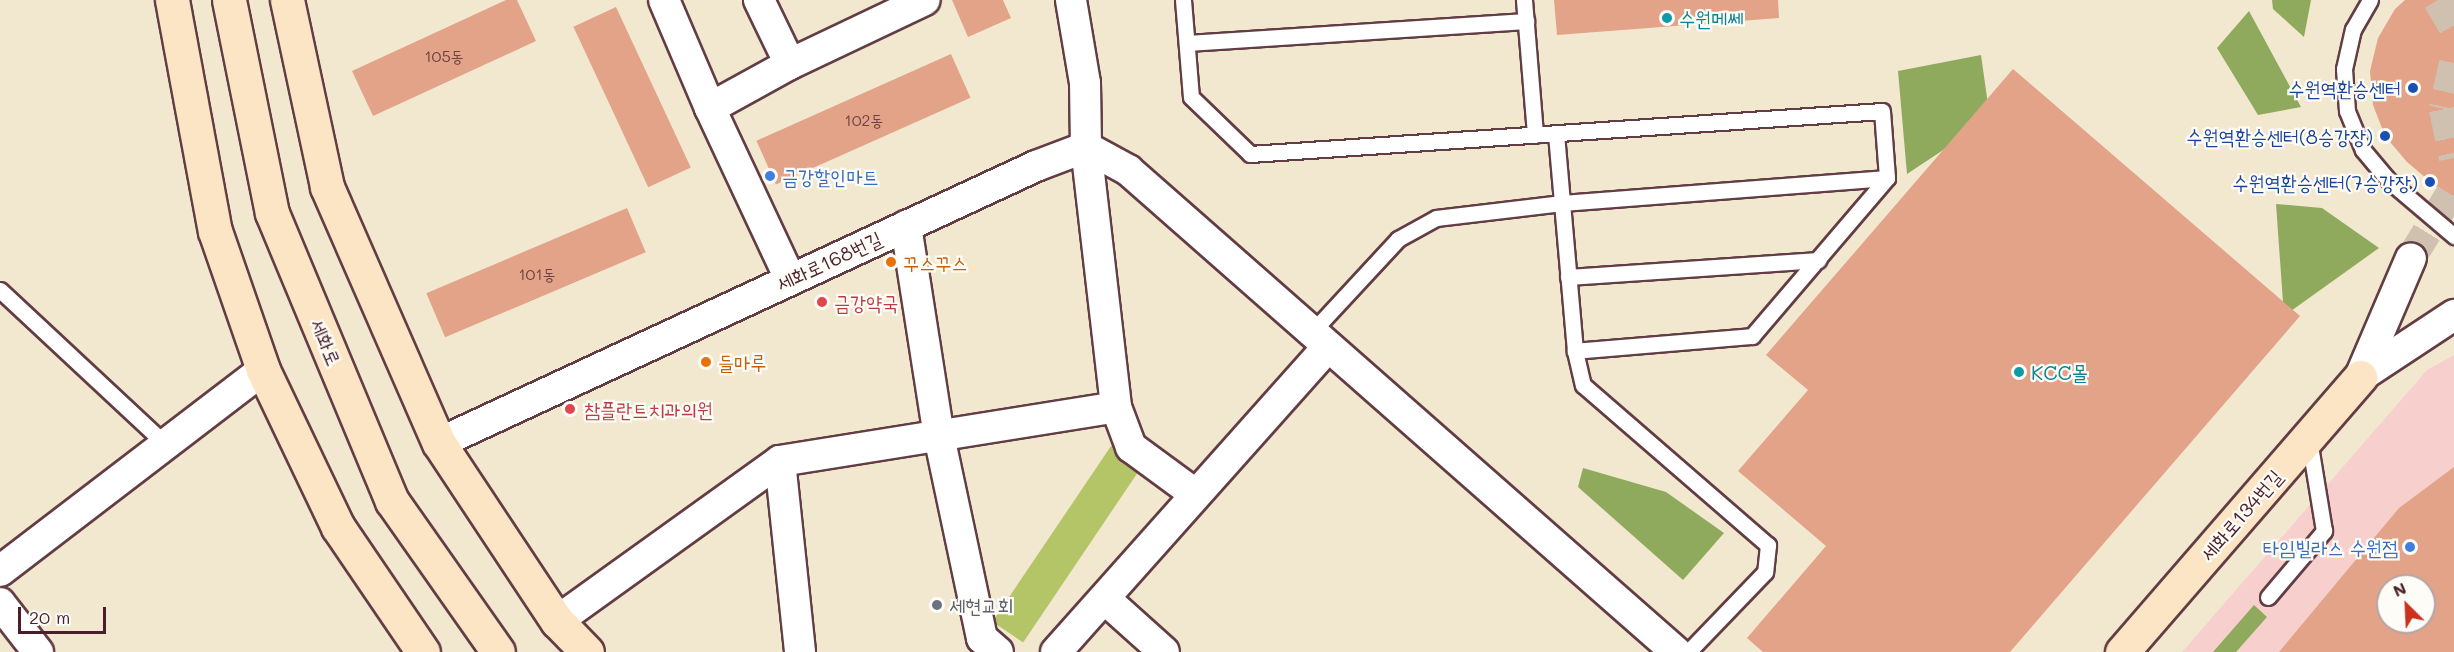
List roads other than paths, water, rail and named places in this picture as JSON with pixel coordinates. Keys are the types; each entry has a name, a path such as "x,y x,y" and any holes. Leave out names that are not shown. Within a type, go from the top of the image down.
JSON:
{"main road":[{"path":"172,0 215,231 263,370 338,527 423,652"},
{"name":"세화로","path":"229,0 272,213 392,501 498,652"},
{"path":"287,0 327,187 439,443 557,621 588,652"},
{"name":"세화로134번길","path":"2122,652 2360,377"}],"street":[{"path":"664,0 710,108 790,279"},
{"path":"759,0 790,64"},
{"path":"710,108 790,64 925,0"},
{"path":"1071,0 1085,83 1086,147 1116,407 1131,447 1195,494"},
{"path":"1086,147 1128,170 1677,652"},
{"name":"세화로168번길","path":"439,443 790,279 1086,147"},
{"path":"906,226 939,436 982,638 998,652"},
{"path":"2360,377 2411,258"},
{"path":"2360,377 2454,315"},
{"path":"1056,652 1195,494 1319,340"},
{"path":"0,571 263,370"},
{"path":"557,621 780,461 1116,407"},
{"path":"780,461 800,652"},
{"path":"1105,599 1164,652"},
{"path":"0,603 38,652"}],"lane":[{"path":"1183,0 1191,97 1251,154 1882,111 1887,178 1752,336 1575,351"},
{"path":"1524,0 1535,135"},
{"path":"2370,0 2353,29 2344,69 2347,111 2363,150 2388,180 2454,236"},
{"path":"1187,44 1526,21"},
{"path":"1556,134 1575,351 1583,385 1768,545 1765,572 1688,652"},
{"path":"1319,340 1398,239 1436,218 1562,203 1887,178"},
{"path":"1568,277 1818,260"},
{"path":"0,290 166,445"},
{"path":"2268,597 2324,531 2309,436"}],"tunnel":[{"path":"2438,0 2454,28"},
{"path":"2454,63 2444,109 2454,158"},
{"path":"2411,258 2454,188"}],"place":[{"name":"수원메쎄","path":"1667,18"},
{"name":"수원역환승센터","path":"2413,88"},
{"name":"수원역환승센터(8승강장)","path":"2385,136"},
{"name":"금강할인마트","path":"770,176"},
{"name":"수원역환승센터(7승강장)","path":"2430,182"},
{"name":"꾸스꾸스","path":"891,262"},
{"name":"금강약국","path":"822,302"},
{"name":"들마루","path":"706,362"},
{"name":"KCC몰","path":"2019,372"},
{"name":"참플란트치과의원","path":"570,409"},
{"name":"타임빌라스 수원점","path":"2410,547"},
{"name":"세현교회","path":"937,605"}]}
